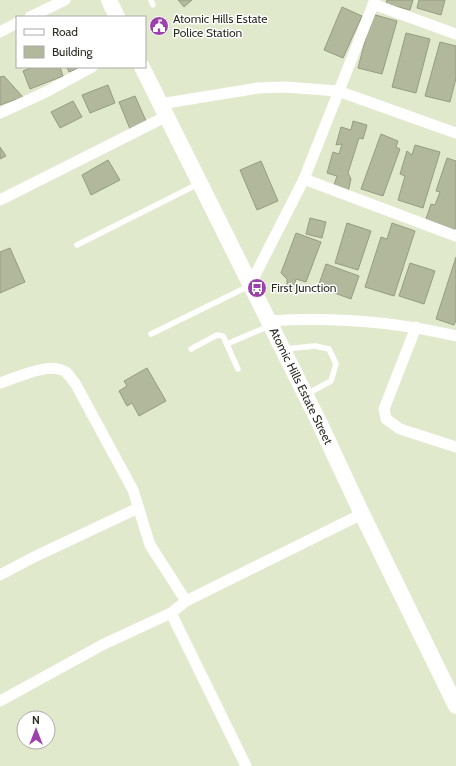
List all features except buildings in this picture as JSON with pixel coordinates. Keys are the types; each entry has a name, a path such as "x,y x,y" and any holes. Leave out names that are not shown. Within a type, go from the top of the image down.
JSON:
{"street":[{"path":"32,16 65,0"},
{"path":"109,0 117,16"},
{"path":"250,285 304,179 374,2 456,34"},
{"path":"0,32 16,24"},
{"path":"0,113 46,92 90,68"},
{"name":"Atomic Hills Estate Street","path":"143,68 306,395 362,514 456,706"},
{"path":"0,200 164,110 258,88 285,87 338,91 456,133"},
{"path":"304,179 456,236"},
{"path":"270,323 309,319 416,327 456,336"},
{"path":"416,327 384,409 386,419 400,429 456,447"},
{"path":"0,383 44,369 56,369 66,372 75,383 133,490 150,545 186,601"},
{"path":"0,575 34,557 138,508"},
{"path":"0,701 104,644 171,613 186,601 362,514"},
{"path":"171,613 246,766"}],"lane":[{"path":"77,245 200,183"},
{"path":"150,334 250,285"},
{"path":"227,344 270,323"},
{"path":"191,349 217,335 223,336 238,369"},
{"path":"283,349 315,346 329,349 336,364 331,381 306,395"}],"place":[{"name":"Atomic Hills Estate Police Station","path":"159,26"},
{"name":"First Junction","path":"257,288"}]}
